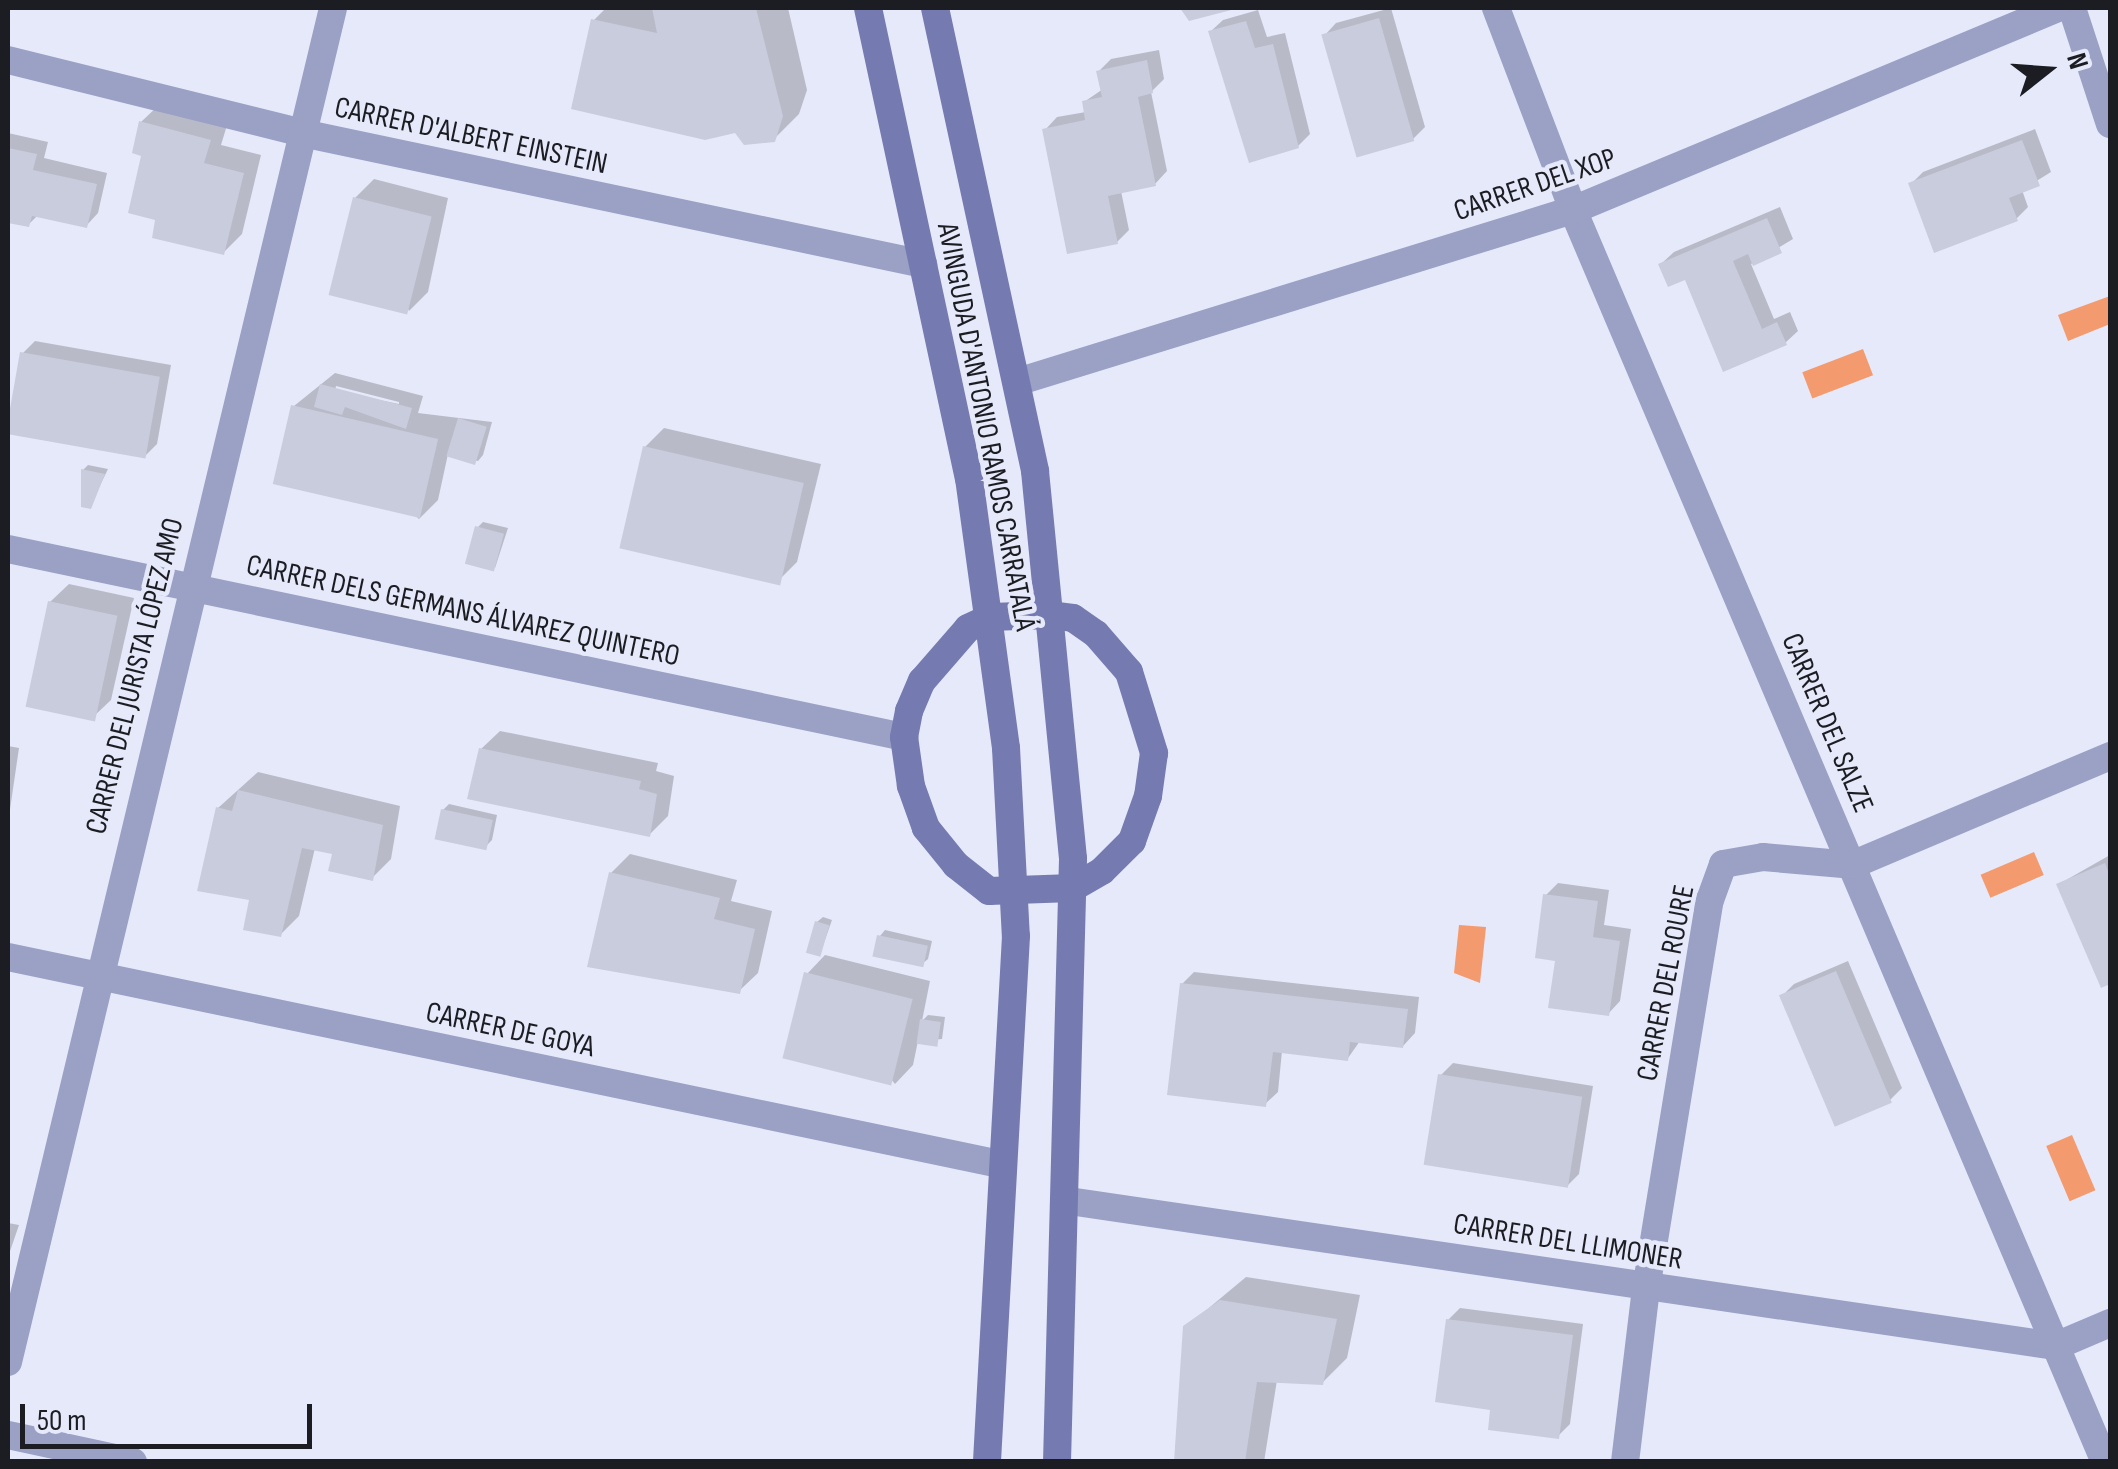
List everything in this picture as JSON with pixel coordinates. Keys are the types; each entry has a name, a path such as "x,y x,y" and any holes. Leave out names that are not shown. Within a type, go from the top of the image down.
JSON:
{"main road":[{"name":"AVINGUDA D'ANTONIO RAMOS CARRATALÁ","path":"868,8 992,617 1017,890 987,1462"},
{"name":"AVINGUDA D'ANTONIO RAMOS CARRATALÁ","path":"935,8 1035,472 1073,888 1068,1201 1057,1462"},
{"path":"1049,615 1073,618 1096,634 1129,672 1154,752 1132,841 1102,871 1073,888 989,891 956,865 926,828 904,737 922,681 945,650 992,617 1049,615"}],"street":[{"name":"CARRER DEL JURISTA LÓPEZ AMO","path":"8,1362 190,587 333,8"},
{"name":"CARRER DEL SALZE","path":"1496,8 1573,210 2105,1462"},
{"name":"CARRER DEL XOP","path":"1017,382 1573,210 2058,8"},
{"path":"2072,8 2110,124"},
{"name":"CARRER D'ALBERT EINSTEIN","path":"8,60 302,133 923,264"},
{"name":"CARRER DELS GERMANS ÁLVAREZ QUINTERO","path":"8,549 904,737"},
{"name":"CARRER DEL ROURE","path":"1625,1462 1646,1289 1710,900 1723,864 1763,857 1852,865 2110,756"},
{"name":"CARRER DE GOYA","path":"8,957 1000,1164"},
{"name":"CARRER DEL LLIMONER","path":"1068,1201 1364,1241 1646,1289 2056,1346"},
{"path":"2056,1346 2110,1322"},
{"path":"8,1435 133,1462"}],"shaded area":[{"path":"2110,296 2110,324 2068,341 2058,315"},
{"path":"1863,349 1873,375 1812,398 1802,372"},
{"path":"2034,852 2044,875 1990,898 1981,875"},
{"path":"1459,925 1486,927 1480,983 1454,973"},
{"path":"2072,1135 2095,1190 2070,1201 2046,1146"}],"building":[{"path":"652,8 756,8 783,116 775,142 744,145 735,133 705,140 571,109 591,19 657,33"},
{"path":"1180,8 1235,8 1235,9 1189,21"},
{"path":"1379,18 1414,141 1357,158 1321,35"},
{"path":"1246,21 1255,48 1273,44 1299,148 1249,163 1208,31"},
{"path":"1147,60 1153,93 1138,97 1156,186 1108,196 1118,244 1067,254 1042,129 1085,120 1082,101 1102,97 1096,71"},
{"path":"139,121 211,140 204,163 244,173 224,255 152,238 155,220 128,213 141,156 132,153"},
{"path":"2022,140 2040,186 2009,198 2018,221 1934,253 1908,183"},
{"path":"8,148 37,154 33,170 97,184 87,228 32,216 29,227 8,223"},
{"path":"353,197 432,217 407,315 329,295"},
{"path":"1767,218 1782,253 1753,266 1748,254 1733,261 1762,329 1777,322 1787,345 1723,372 1685,280 1668,287 1658,264"},
{"path":"20,352 160,377 145,458 8,434"},
{"path":"320,384 412,408 406,429 345,407 342,415 314,407"},
{"path":"291,405 438,439 420,518 273,484"},
{"path":"458,418 487,427 475,465 446,456"},
{"path":"643,446 804,483 780,585 619,548"},
{"path":"81,469 105,474 91,509 81,507"},
{"path":"475,526 504,534 494,571 465,564"},
{"path":"48,601 117,616 95,721 26,707"},
{"path":"479,748 641,781 639,789 657,794 650,837 467,799"},
{"path":"238,790 383,825 373,881 328,871 332,854 302,848 281,937 243,930 249,900 197,891 216,807 232,811"},
{"path":"441,809 493,820 486,850 435,839"},
{"path":"2105,863 2110,877 2110,984 2101,988 2056,884"},
{"path":"609,872 720,898 714,919 755,929 740,994 587,967"},
{"path":"1543,894 1598,901 1593,937 1620,941 1609,1016 1548,1008 1555,961 1535,958"},
{"path":"815,921 829,925 820,957 806,953"},
{"path":"877,935 928,946 923,967 872,957"},
{"path":"1836,971 1892,1103 1835,1127 1779,995"},
{"path":"804,972 913,999 891,1085 782,1058"},
{"path":"1180,983 1408,1009 1403,1048 1350,1042 1348,1061 1273,1052 1266,1107 1167,1095"},
{"path":"920,1019 941,1022 937,1047 917,1044"},
{"path":"1438,1074 1582,1097 1568,1188 1424,1165"},
{"path":"1220,1300 1337,1319 1323,1385 1257,1382 1245,1462 1174,1462 1183,1326"},
{"path":"1446,1319 1573,1335 1559,1439 1488,1430 1490,1410 1435,1402"}]}
